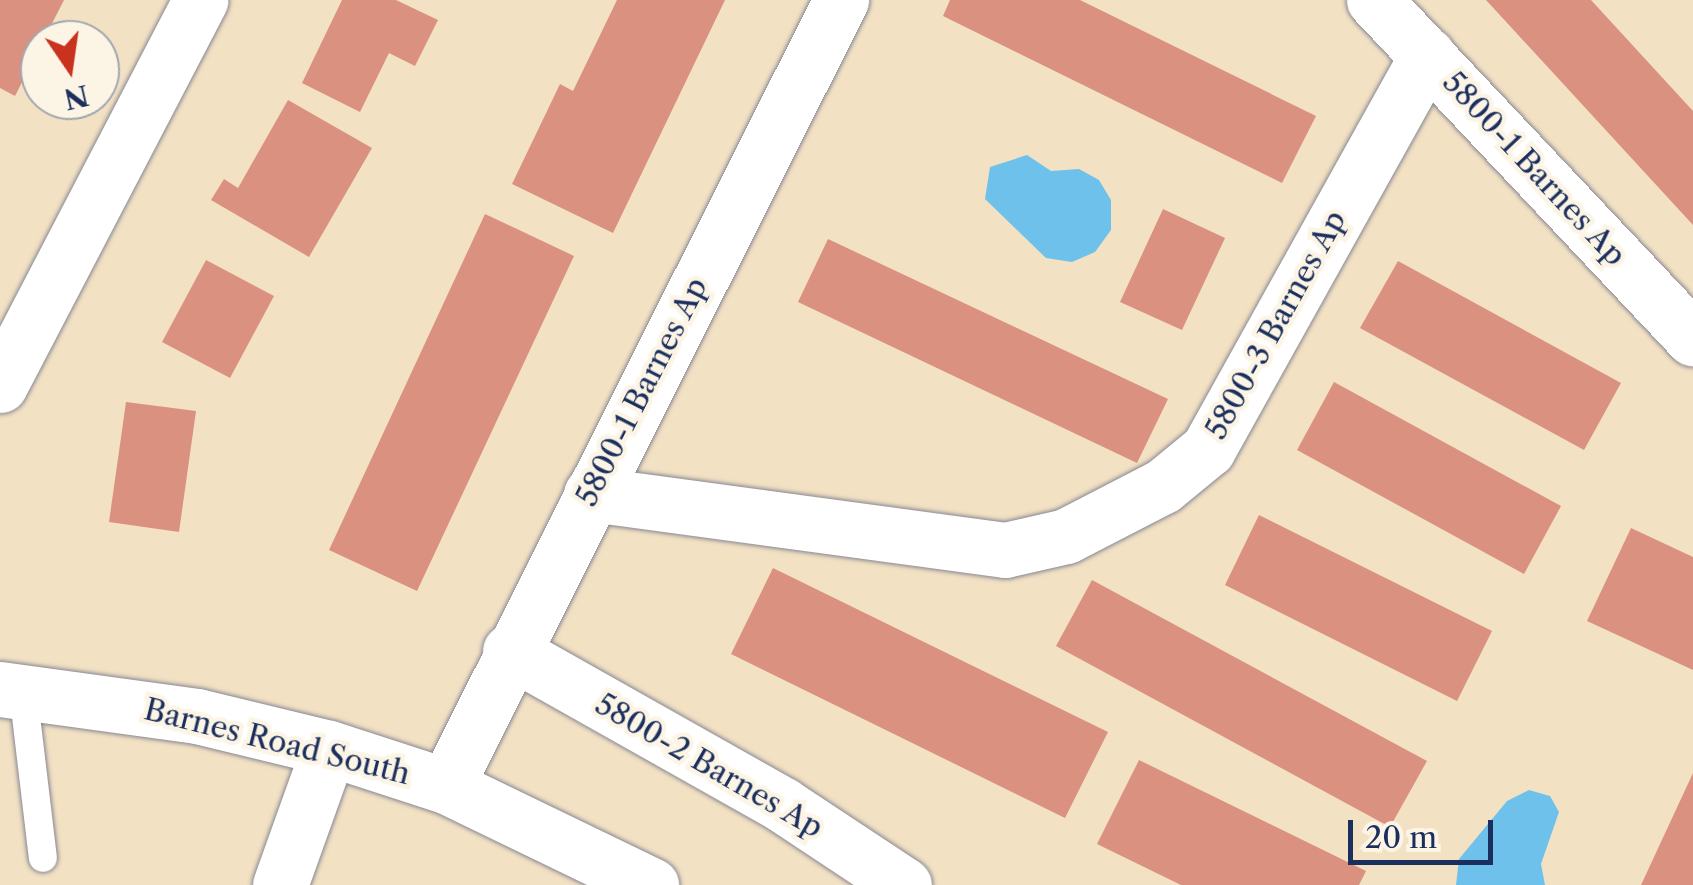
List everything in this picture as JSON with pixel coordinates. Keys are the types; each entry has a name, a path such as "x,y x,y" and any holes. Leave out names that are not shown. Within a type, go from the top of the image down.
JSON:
{"street":[{"path":"0,385 200,0"},
{"name":"5800-1 Barnes Ap","path":"446,786 841,0"},
{"name":"5800-1 Barnes Ap","path":"1374,0 1693,339"},
{"name":"5800-3 Barnes Ap","path":"592,494 1005,550 1066,536 1162,486 1208,449 1428,55"},
{"name":"5800-2 Barnes Ap","path":"510,652 782,805 904,885"},
{"name":"Barnes Road South","path":"11,690 197,716 329,748 446,786 650,885"},
{"path":"280,885 329,748"}],"lane":[{"path":"11,690 43,858"}],"water":[{"path":"1027,155 1051,171 1079,169 1099,180 1111,200 1111,230 1095,252 1072,262 1046,258 985,199 990,167"},
{"path":"1529,790 1550,796 1559,812 1541,864 1545,885 1456,885 1459,859 1507,801"}],"building":[{"path":"0,0 64,0 54,20 20,20 20,86 15,96 0,88"},
{"path":"342,0 396,0 438,20 415,66 389,53 360,112 302,83"},
{"path":"617,0 725,0 613,233 512,184 560,84 573,91"},
{"path":"950,0 1080,0 1316,116 1282,183 943,16"},
{"path":"1486,0 1591,0 1693,111 1693,225"},
{"path":"288,100 372,148 309,257 211,200 224,179 238,188"},
{"path":"1163,209 1225,238 1182,330 1120,302"},
{"path":"485,214 574,256 417,591 329,550"},
{"path":"828,239 1168,399 1137,463 798,302"},
{"path":"206,260 274,296 230,378 162,342"},
{"path":"1398,261 1621,383 1584,450 1360,328"},
{"path":"1334,382 1561,506 1524,574 1297,450"},
{"path":"126,402 196,411 179,532 109,522"},
{"path":"1259,515 1492,631 1457,701 1225,585"},
{"path":"1631,528 1693,557 1693,670 1587,621"},
{"path":"773,568 1108,732 1065,818 731,654"},
{"path":"1092,580 1427,761 1390,827 1056,646"},
{"path":"1139,760 1366,871 1359,885 1181,885 1097,844"},
{"path":"1693,773 1693,885 1641,885"}]}
